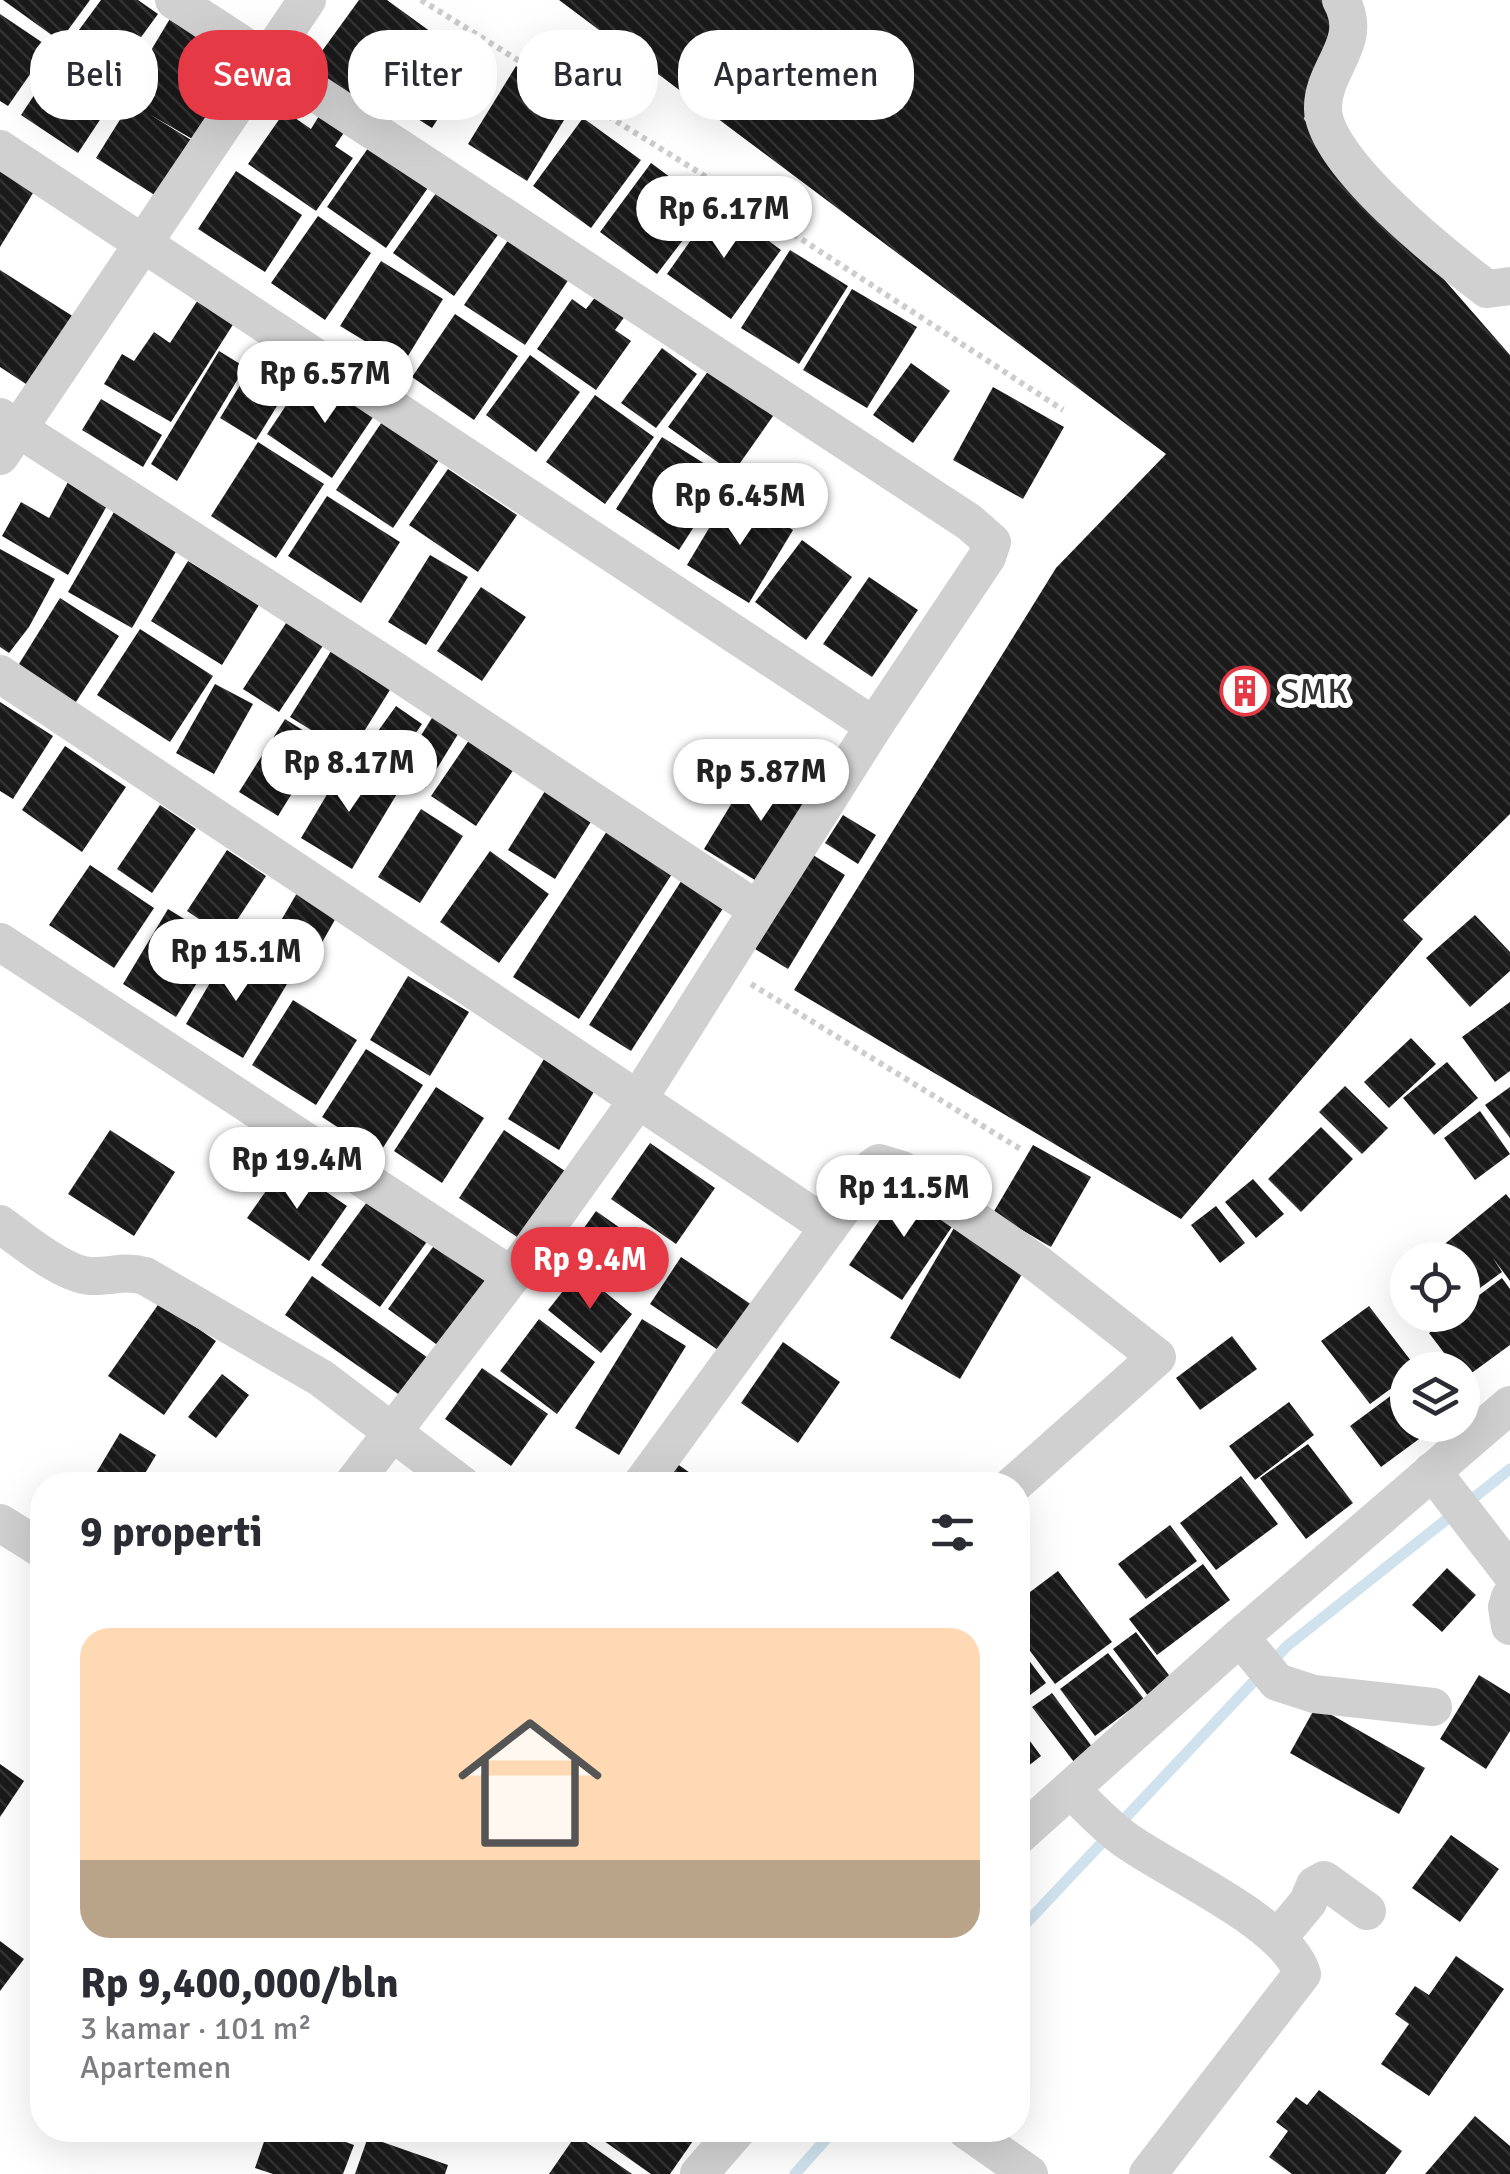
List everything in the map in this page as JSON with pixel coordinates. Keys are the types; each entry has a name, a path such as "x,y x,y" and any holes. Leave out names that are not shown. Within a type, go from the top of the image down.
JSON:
{"street":[{"path":"174,0 219,30"},
{"path":"287,30 307,0"},
{"path":"1342,0 1350,27 1322,108 1325,122 1342,152 1358,175 1442,255 1487,289 1510,286"},
{"path":"328,103 992,542 987,557 720,965 637,1102 512,1276 362,1472"},
{"path":"226,120 6,434 402,675 756,909"},
{"path":"0,149 874,726"},
{"path":"0,674 828,1227"},
{"path":"0,942 512,1276"},
{"path":"651,1472 828,1227 879,1164 902,1170 1038,1264 1157,1357 1028,1472"},
{"path":"0,1224 70,1271 87,1276 117,1271 145,1276 321,1378 445,1472"},
{"path":"1030,1828 1077,1796 1440,1482 1510,1405"},
{"path":"1440,1482 1510,1572"},
{"path":"0,1523 30,1541"},
{"path":"1510,1597 1510,1626"},
{"path":"1246,1646 1277,1682 1314,1694 1433,1707"},
{"path":"1077,1796 1123,1838 1278,1938 1299,1965 1300,1980 1148,2174"},
{"path":"1278,1938 1308,1902 1315,1885 1324,1880 1366,1911"},
{"path":"699,2174 727,2142"},
{"path":"983,2142 1029,2174"}],"path":[{"path":"421,0 700,172 1063,410"},
{"path":"720,965 1022,1150"}],"building":[{"path":"3,0 90,0 68,30 45,30"},
{"path":"101,0 138,0 158,14 146,30 79,30"},
{"path":"359,0 387,0 428,30 348,30 348,97 328,83 328,43"},
{"name":"SMK","path":"559,0 1323,0 1335,15 1304,119 1510,355 1510,814 1403,920 1423,939 1181,1219 794,990 1056,568 1166,454 719,120 914,120 914,30 678,30 678,89 658,74 658,30 599,30"},
{"path":"0,14 30,34 30,74 8,106 0,101"},
{"path":"171,17 194,30 178,30 178,120 206,120 194,140 158,119 158,39"},
{"path":"516,66 517,120 564,120 527,181 468,144 483,120 497,120 497,97"},
{"path":"30,101 30,120 100,120 78,153 21,115"},
{"path":"328,108 351,122 335,146 353,158 316,211 248,164 279,120 298,120 311,129 316,120 328,120"},
{"path":"120,120 158,120 196,143 161,199 96,158"},
{"path":"419,120 437,120 432,128"},
{"path":"582,120 641,160 591,228 533,186"},
{"path":"373,141 432,182 386,248 327,207"},
{"path":"0,156 41,180 0,247"},
{"path":"651,163 709,206 657,274 600,232"},
{"path":"236,171 302,215 265,272 198,229"},
{"path":"439,189 500,232 454,296 393,253"},
{"path":"717,203 781,250 731,319 667,274"},
{"path":"318,216 371,253 325,320 271,283"},
{"path":"513,233 573,273 525,345 464,305"},
{"path":"790,250 848,286 799,364 741,328"},
{"path":"381,261 443,299 403,364 340,326"},
{"path":"0,270 74,317 29,386 0,367"},
{"path":"205,289 241,312 171,422 104,384 122,354 134,361 154,332 170,343"},
{"path":"852,289 917,327 867,408 803,370"},
{"path":"600,291 628,312 615,330 631,341 596,390 537,349 572,299 586,309"},
{"path":"455,314 518,356 474,420 412,377"},
{"path":"264,346 301,367 256,440 220,418"},
{"path":"662,348 697,374 656,428 621,403"},
{"path":"219,351 245,367 177,481 151,464"},
{"path":"530,355 580,392 536,452 486,415"},
{"path":"714,363 778,409 733,473 668,427"},
{"path":"911,363 950,391 913,443 873,415"},
{"path":"344,379 382,404 332,478 267,434 297,389 325,407"},
{"path":"993,387 1064,427 1023,499 953,460"},
{"path":"595,395 654,437 605,504 546,462"},
{"path":"101,399 162,435 143,467 82,430"},
{"path":"390,410 447,448 393,528 336,490"},
{"path":"662,437 726,477 679,550 616,509"},
{"path":"258,442 324,484 276,558 211,516"},
{"path":"448,469 517,515 478,572 409,525"},
{"path":"68,482 108,504 68,575 2,536 21,502 49,518"},
{"path":"730,493 793,530 749,603 687,565"},
{"path":"327,496 400,542 361,603 288,556"},
{"path":"114,512 178,548 132,628 68,592"},
{"path":"802,540 852,577 806,640 755,602"},
{"path":"0,549 55,579 29,627 9,653 0,647"},
{"path":"430,555 468,577 426,645 388,622"},
{"path":"188,561 259,605 222,665 151,621"},
{"path":"869,577 918,610 872,677 823,644"},
{"path":"481,587 526,617 482,681 437,651"},
{"path":"60,598 119,636 72,708 14,672"},
{"path":"290,617 326,641 279,712 243,689"},
{"path":"140,629 213,676 170,742 97,695"},
{"path":"338,640 398,677 350,754 290,717"},
{"path":"215,684 253,704 214,774 176,753"},
{"path":"0,702 53,736 13,799 0,791"},
{"path":"396,706 422,724 390,771 363,752"},
{"path":"437,710 463,726 425,788 398,772"},
{"path":"285,719 323,743 278,816 239,792"},
{"path":"478,727 522,757 476,826 431,796"},
{"path":"65,746 126,787 82,852 22,810"},
{"path":"347,761 398,792 352,869 301,838"},
{"path":"756,763 817,799 765,886 704,849"},
{"path":"545,791 592,820 555,879 508,850"},
{"path":"160,805 196,829 152,893 117,869"},
{"path":"421,809 463,836 420,903 378,877"},
{"path":"843,815 876,835 858,864 825,843"},
{"path":"607,831 672,874 579,1019 513,977"},
{"path":"227,850 266,876 226,937 187,911"},
{"path":"490,851 549,894 499,963 440,922"},
{"path":"813,855 845,875 788,969 755,949"},
{"path":"90,865 154,908 114,968 49,925"},
{"path":"687,872 729,899 631,1051 589,1025"},
{"path":"297,893 337,916 302,978 261,955"},
{"path":"168,909 222,942 176,1017 123,984"},
{"path":"1475,915 1510,952 1510,971 1470,1007 1426,958"},
{"path":"229,950 287,984 243,1058 186,1024"},
{"path":"408,976 469,1012 430,1076 370,1040"},
{"path":"293,1000 357,1040 316,1105 252,1065"},
{"path":"1510,1002 1510,1071 1495,1082 1462,1037"},
{"path":"1411,1038 1436,1064 1389,1108 1364,1082"},
{"path":"366,1049 423,1085 379,1154 322,1117"},
{"path":"550,1049 601,1080 559,1150 508,1119"},
{"path":"1447,1062 1478,1098 1434,1135 1403,1098"},
{"path":"1345,1086 1388,1128 1362,1154 1319,1112"},
{"path":"436,1087 484,1118 442,1183 394,1151"},
{"path":"1510,1087 1510,1138 1485,1105"},
{"path":"1480,1111 1510,1154 1475,1180 1444,1138"},
{"path":"1321,1127 1353,1159 1301,1212 1268,1179"},
{"path":"110,1130 175,1172 134,1236 68,1194"},
{"path":"504,1130 565,1171 520,1239 459,1198"},
{"path":"650,1143 715,1188 676,1244 611,1199"},
{"path":"1033,1145 1091,1177 1051,1247 993,1213"},
{"path":"285,1164 347,1206 309,1261 247,1218"},
{"path":"1253,1179 1284,1214 1256,1238 1225,1202"},
{"path":"907,1180 960,1215 902,1300 849,1265"},
{"path":"1506,1194 1510,1199 1510,1281 1493,1258 1502,1272 1480,1288 1480,1242 1447,1242"},
{"path":"372,1195 431,1236 380,1307 321,1265"},
{"path":"1216,1206 1245,1243 1220,1263 1191,1225"},
{"path":"596,1211 647,1247 620,1285 569,1249"},
{"path":"954,1228 1025,1269 960,1379 890,1338"},
{"path":"441,1236 500,1278 447,1352 388,1309"},
{"path":"681,1257 758,1309 727,1356 650,1304"},
{"path":"579,1271 632,1314 601,1353 548,1310"},
{"path":"312,1276 431,1360 404,1398 285,1315"},
{"path":"1502,1278 1510,1289 1510,1345 1480,1367 1480,1352 1443,1352 1429,1333 1480,1332 1480,1294"},
{"path":"160,1302 216,1341 164,1415 108,1376"},
{"path":"1369,1306 1404,1352 1390,1352 1390,1389 1370,1404 1321,1341"},
{"path":"539,1319 595,1362 557,1414 500,1371"},
{"path":"642,1319 686,1346 619,1455 575,1428"},
{"path":"1232,1336 1257,1369 1200,1410 1176,1378"},
{"path":"783,1342 840,1382 798,1443 741,1403"},
{"path":"482,1368 548,1414 511,1466 445,1419"},
{"path":"222,1374 249,1395 216,1438 188,1417"},
{"path":"1390,1396 1390,1442 1415,1442 1381,1467 1350,1426"},
{"path":"1289,1402 1314,1435 1255,1480 1229,1446"},
{"path":"120,1433 156,1455 146,1472 97,1472"},
{"path":"1308,1444 1353,1503 1306,1539 1260,1478"},
{"path":"676,1463 689,1472 669,1472"},
{"path":"1241,1476 1278,1524 1216,1570 1180,1523"},
{"path":"1170,1525 1197,1561 1146,1599 1118,1564"},
{"path":"1203,1564 1230,1600 1157,1655 1129,1619"},
{"path":"1447,1568 1476,1595 1442,1632 1412,1605"},
{"path":"1058,1571 1112,1642 1055,1684 1030,1651 1030,1592"},
{"path":"1136,1632 1175,1683 1152,1701 1113,1649"},
{"path":"1108,1653 1144,1699 1095,1736 1060,1689"},
{"path":"1030,1662 1046,1683 1030,1695"},
{"path":"1479,1675 1510,1694 1510,1731 1486,1769 1440,1739"},
{"path":"1052,1693 1093,1748 1074,1762 1032,1707"},
{"path":"1316,1706 1425,1768 1399,1814 1290,1753"},
{"path":"1030,1741 1041,1756 1030,1765"},
{"path":"0,1764 24,1781 0,1817"},
{"path":"1451,1835 1499,1869 1460,1922 1412,1888"},
{"path":"0,1941 24,1959 0,1991"},
{"path":"1456,1956 1504,1989 1429,2096 1381,2064 1409,2024 1395,2014 1415,1986 1429,1995"},
{"path":"1319,2090 1402,2151 1385,2174 1292,2174 1269,2157 1288,2131 1276,2122 1296,2097 1307,2105"},
{"path":"1475,2116 1510,2146 1510,2174 1425,2174"},
{"path":"264,2142 354,2145 343,2174 273,2174 255,2168"},
{"path":"366,2142 382,2142 448,2165 445,2174 355,2174"},
{"path":"571,2142 586,2142 632,2174 549,2174"},
{"path":"605,2142 692,2142 670,2174 651,2174"}],"waterway":[{"path":"1030,1919 1287,1646 1510,1469"},
{"path":"795,2174 823,2142"}],"place":[{"name":"SMK","path":"1245,691"}]}
